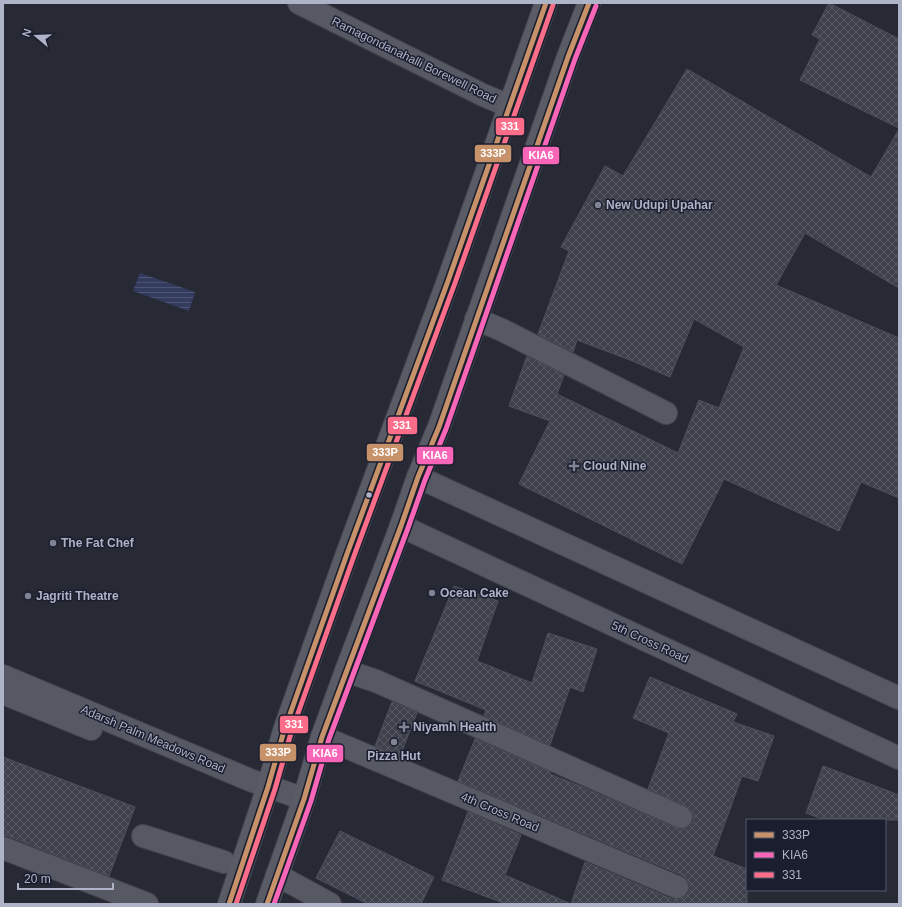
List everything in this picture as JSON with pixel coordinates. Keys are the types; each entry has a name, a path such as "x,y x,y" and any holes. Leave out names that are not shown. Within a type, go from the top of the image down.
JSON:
{"main road":[{"path":"229,904 266,793 286,723 448,281 546,3"},
{"path":"266,904 302,805 322,737 401,526 418,476 439,427 568,57 589,3"}],"street":[{"name":"Ramagondanahalli Borewell Road","path":"299,3 483,95 509,106"},
{"path":"476,318 666,412"},
{"path":"418,476 899,698"},
{"name":"5th Cross Road","path":"401,526 899,758"},
{"path":"346,671 376,681 681,816"},
{"name":"Adarsh Palm Meadows Road","path":"3,676 266,793"},
{"name":"Adarsh Palm Meadows Road","path":"3,694 266,793 302,805"},
{"name":"4th Cross Road","path":"322,737 677,887"},
{"path":"143,836 224,862"},
{"path":"3,848 147,904"},
{"path":"277,875 330,904"}],"water":[{"path":"140,273 195,292 189,311 133,291"}],"building":[{"path":"829,3 899,39 899,128 800,80 820,39 812,35"},
{"path":"687,69 871,177 899,129 899,288 805,233 776,285 899,338 899,498 861,482 839,531 724,479 682,564 519,484 550,421 509,406 527,356 564,375 557,394 678,453 699,400 719,408 744,347 694,319 670,377 577,340 573,352 538,334 569,251 561,247 605,166 623,176"},
{"path":"454,586 498,601 477,661 532,683 548,633 597,649 583,692 570,687 550,745 484,716 486,710 415,681"},
{"path":"650,677 737,714 733,722 774,736 758,781 742,776 713,856 746,869 747,904 571,904 585,862 672,899 685,897 689,892 689,885 687,879 682,875 458,781 475,739 550,772 550,774 676,828 682,829 688,827 693,822 691,809 648,789 669,733 633,718"},
{"path":"392,702 417,713 400,756 375,746"},
{"path":"3,757 135,807 109,876 8,836 3,836"},
{"path":"823,766 899,795 899,820 822,819 806,813"},
{"path":"468,812 521,835 505,875 571,904 506,904 442,880"},
{"path":"340,831 434,877 421,904 368,904 316,878"}],"transit line":[{"name":"333P","path":"229,904 268,787 284,731 347,554 448,281 546,3"},
{"name":"333P","path":"267,904 304,799 322,737 418,477 439,427 568,57 589,3"},
{"name":"331","path":"236,904 275,789 291,733 354,556 455,283 553,5"},
{"name":"KIA6","path":"274,904 311,801 329,739 425,480 446,429 575,59 596,6"}],"place":[{"name":"New Udupi Upahar","path":"598,205"},
{"name":"Cloud Nine","path":"574,466"},
{"name":"The Fat Chef","path":"53,543"},
{"name":"Ocean Cake","path":"432,593"},
{"name":"Jagriti Theatre","path":"28,596"},
{"name":"Niyamh Health","path":"404,727"},
{"name":"Pizza Hut","path":"394,742"}]}
